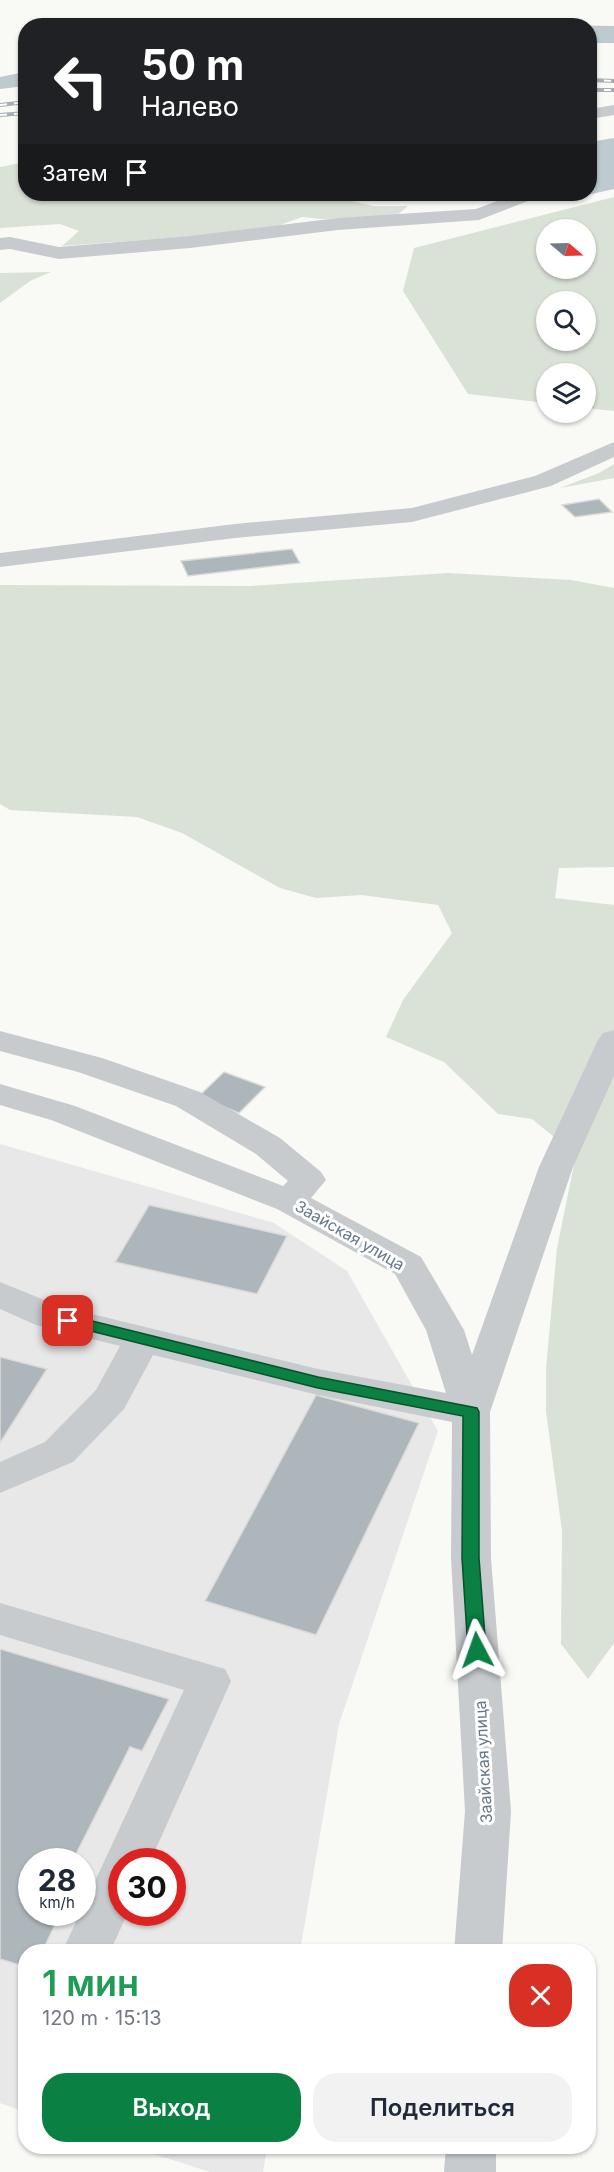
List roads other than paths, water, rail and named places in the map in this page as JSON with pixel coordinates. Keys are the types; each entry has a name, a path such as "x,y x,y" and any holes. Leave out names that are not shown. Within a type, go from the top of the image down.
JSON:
{"street":[{"path":"597,113 614,110"},
{"path":"486,201 502,205"},
{"path":"0,244 10,243 59,253 71,252 190,242 338,224 479,214 512,201"},
{"path":"0,560 235,531 412,515 543,481 614,449"},
{"path":"0,1294 50,1316 318,1382 471,1412 556,1167 614,1040"},
{"name":"Заайская улица","path":"0,1041 90,1065 188,1100 268,1146 309,1180 289,1201 408,1266 445,1330 471,1412 471,1558 488,1811 479,1944"},
{"path":"0,1094 63,1113 289,1201"},
{"path":"0,1478 59,1452 110,1399 143,1339"},
{"path":"0,1619 210,1681 133,1848"},
{"path":"90,1944 108,1904"},
{"path":"470,2172 471,2154"}],"railway":[{"path":"597,80 614,81"},
{"path":"597,90 614,90"},
{"path":"0,105 18,103"},
{"path":"0,115 18,114"}]}
